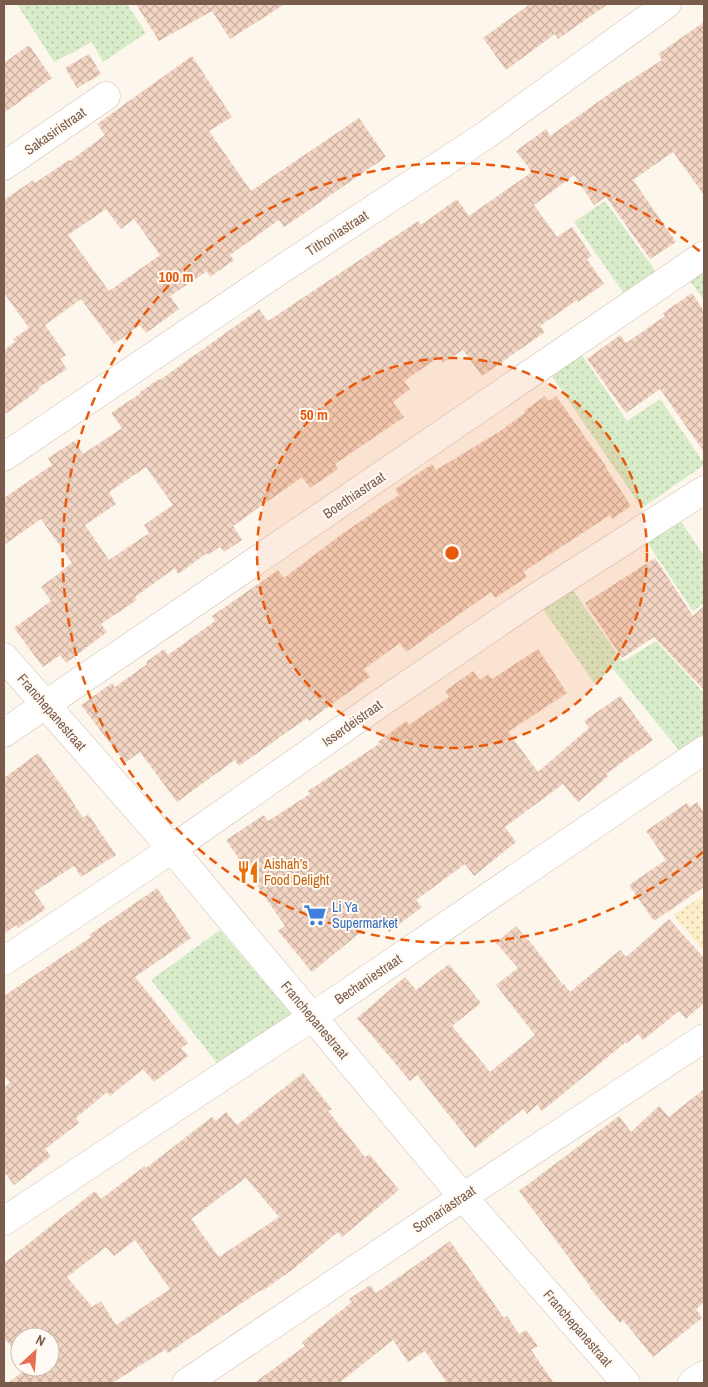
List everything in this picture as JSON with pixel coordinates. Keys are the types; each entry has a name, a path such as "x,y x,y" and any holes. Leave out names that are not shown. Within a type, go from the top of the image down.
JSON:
{"street":[{"name":"Tithoniastraat","path":"4,457 282,269 486,135 666,4"},
{"name":"Sakasiristraat","path":"4,166 106,96"},
{"name":"Boedhiastraat","path":"4,733 704,255"},
{"name":"Isserdeistraat","path":"4,961 172,849 390,696 538,596 704,490"},
{"name":"Franchepanestraat","path":"4,657 172,849 463,1197 626,1383"},
{"name":"Bechaniestraat","path":"4,1221 312,1017 704,750"},
{"name":"Somariastraat","path":"186,1383 704,1038"},
{"path":"692,1383 704,1375"}],"green space":[{"path":"17,4 127,4 146,33 103,62 92,42 54,62"},
{"path":"605,201 659,276 627,298 574,222"},
{"path":"704,264 704,301 687,276"},
{"path":"580,352 627,421 660,399 704,463 704,465 642,508 549,372"},
{"path":"678,517 704,556 704,603 693,611 645,539"},
{"path":"573,590 623,662 656,641 704,693 704,737 681,753 613,669 594,683 543,609"},
{"path":"220,930 291,1014 284,1027 221,1068 151,980"}],"sand":[{"path":"704,895 704,951 673,915"}],"building":[{"path":"136,4 285,4 230,39 212,11 159,41"},
{"path":"530,4 608,4 558,39 555,34 506,70 483,38"},
{"path":"704,22 704,195 673,152 633,180 676,242 650,259 606,197 594,205 574,175 534,205 557,237 572,227 592,256 587,259 604,284 540,326 545,332 482,376 463,350 443,363 439,357 404,381 410,389 393,402 404,417 335,464 338,469 310,488 302,477 233,526 242,540 224,552 220,547 208,555 207,553 178,574 175,568 135,597 137,600 101,624 107,632 66,663 60,655 43,667 14,628 51,601 41,587 72,563 41,519 4,545 4,498 52,465 48,458 74,441 83,454 122,428 111,413 259,309 268,321 418,221 421,225 457,199 469,216 532,172 516,151 546,129 550,136 609,94 662,60 658,54","holes":["146,467 173,505 144,525 149,533 109,560 85,525 116,504 109,492"]},
{"path":"29,45 52,78 4,113 4,63"},
{"path":"89,54 101,74 77,88 65,68"},
{"path":"192,56 232,117 209,131 251,191 359,118 386,157 284,227 279,220 230,255 234,260 210,277 207,271 170,296 179,309 146,333 140,325 114,344 81,299 45,325 66,355 60,359 67,369 38,388 39,390 4,415 4,350 15,342 13,339 29,328 4,293 4,200 33,180 35,183 70,161 105,135 97,124","holes":["106,209 121,229 134,219 160,255 109,291 68,235"]},
{"path":"692,293 704,311 704,452 660,389 626,413 587,359 620,335 626,343 665,316 663,313"},
{"path":"545,396 549,401 556,396 607,468 631,506 612,519 610,515 523,572 527,577 495,598 491,592 406,652 400,643 364,669 370,677 309,721 307,718 239,766 235,760 177,802 140,752 125,763 81,705 112,683 115,687 164,649 168,655 215,621 212,616 278,570 284,578 342,534 399,495 395,489 432,464 436,470 499,432"},
{"path":"655,558 693,616 704,606 704,690 654,637 622,658 585,603"},
{"path":"538,649 567,693 508,732 538,772 589,728 584,721 620,696 653,740 606,774 608,776 578,802 563,784 505,827 516,842 474,876 465,864 416,900 422,907 389,932 378,918 312,972 278,931 285,926 226,840 264,815 268,821 310,794 308,791 379,744 378,742 406,721 409,725 449,697 445,691 473,671 480,680 488,674 492,679"},
{"path":"38,753 83,818 88,814 116,855 81,877 74,866 34,892 46,909 18,928 16,925 4,934 4,778"},
{"path":"697,802 704,813 704,887 654,921 629,885 666,860 646,831 687,803 690,807"},
{"path":"157,888 191,938 135,977 188,1043 181,1048 188,1056 154,1082 143,1069 110,1096 107,1092 76,1118 79,1123 45,1149 51,1156 14,1185 4,1172 4,1088 10,1082 4,1075 4,996 91,937 89,935"},
{"path":"669,919 704,958 704,1003 686,1019 679,1011 643,1040 638,1034 542,1111 537,1105 527,1114 523,1109 475,1148 417,1075 410,1081 357,1018 405,977 416,990 449,964 481,1003 452,1026 490,1072 535,1035 496,985 518,968 496,943 516,926 570,992 620,950 626,957"},
{"path":"303,1073 332,1109 328,1111 365,1157 369,1154 399,1190 342,1237 338,1232 292,1270 262,1291 168,1353 165,1350 112,1383 8,1383 16,1377 60,1377 60,1327 10,1327 10,1345 4,1338 4,1263 95,1191 101,1199 145,1166 146,1168 212,1117 216,1121 226,1112 237,1125","holes":["246,1178 279,1217 219,1257 191,1219","135,1240 170,1289 116,1325 101,1301 92,1307 67,1277 106,1247 114,1256"]},
{"path":"704,1089 704,1302 696,1309 702,1318 653,1357 623,1320 620,1323 589,1287 519,1191 619,1116 631,1132 659,1106 669,1117"},
{"path":"450,1241 504,1318 507,1316 519,1334 526,1330 538,1346 531,1350 554,1383 447,1383 425,1351 408,1362 393,1340 339,1383 254,1383 305,1346 302,1342 352,1302 349,1299 370,1285 376,1293"}],"place":[{"name":"Aishah’s Food Delight","path":"248,872"},
{"name":"Li Ya Supermarket","path":"315,915"}]}
